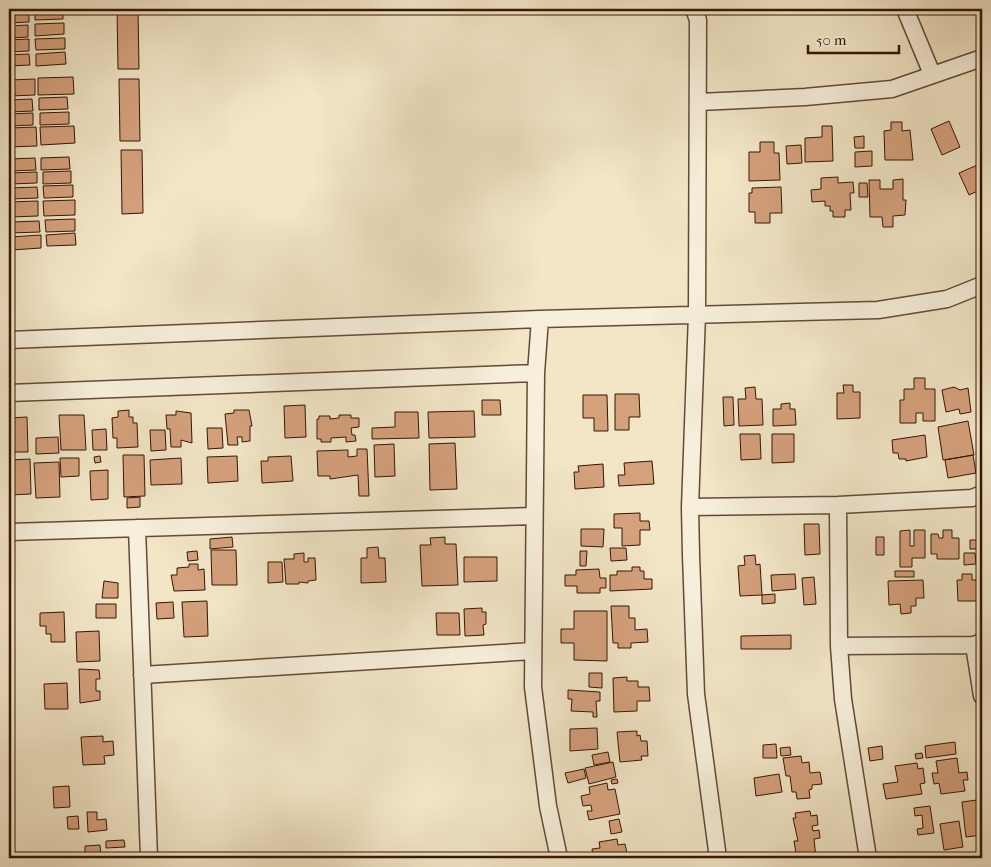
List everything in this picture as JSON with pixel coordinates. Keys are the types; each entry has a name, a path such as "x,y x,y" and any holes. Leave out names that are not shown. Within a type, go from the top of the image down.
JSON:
{"street":[{"path":"694,9 698,20 699,102 697,314 690,507 696,694 718,858"},
{"path":"905,9 932,74"},
{"path":"699,102 805,97 892,89 982,58"},
{"path":"9,340 540,319 878,310 947,299 982,285"},
{"path":"540,319 536,373 533,651 535,705 548,806 558,858"},
{"path":"9,393 536,373"},
{"path":"690,507 838,505 972,498 982,494"},
{"path":"838,505 839,646 843,698 868,858"},
{"path":"9,532 534,516"},
{"path":"137,528 149,858"},
{"path":"839,646 978,644 982,696"},
{"path":"142,675 533,651"}],"building":[{"path":"35,9 63,9 63,19 35,20"},
{"path":"117,9 138,9 139,69 118,69"},
{"path":"29,10 29,22 9,23 9,11"},
{"path":"64,23 64,34 35,36 35,24"},
{"path":"28,25 28,37 9,38 9,26"},
{"path":"65,38 65,49 36,50 35,39"},
{"path":"29,39 29,51 9,52 9,40"},
{"path":"65,52 66,64 36,66 36,54"},
{"path":"29,54 30,65 9,66 9,55"},
{"path":"73,77 74,94 38,95 38,78"},
{"path":"35,79 35,95 9,96 9,80"},
{"path":"119,79 139,79 140,141 120,141"},
{"path":"67,97 68,109 39,110 39,98"},
{"path":"32,99 33,111 9,112 9,100"},
{"path":"69,112 69,124 40,125 40,113"},
{"path":"33,113 33,125 9,126 9,114"},
{"path":"949,121 960,147 942,155 931,129"},
{"path":"891,122 902,122 902,131 910,130 913,160 885,160 884,131 891,130"},
{"path":"74,126 75,143 41,145 40,127"},
{"path":"822,126 832,126 833,161 805,162 805,138 822,137"},
{"path":"36,127 37,146 9,147 9,128"},
{"path":"864,136 864,148 855,148 854,137"},
{"path":"760,142 774,142 774,153 779,153 780,180 749,181 749,152 760,152"},
{"path":"801,145 802,163 787,164 786,146"},
{"path":"121,150 142,150 143,213 122,214"},
{"path":"872,151 872,166 855,167 855,152"},
{"path":"69,157 70,169 41,170 41,158"},
{"path":"35,158 36,170 9,171 9,159"},
{"path":"982,163 982,189 969,195 959,173"},
{"path":"71,171 71,183 43,184 43,172"},
{"path":"37,172 37,183 9,184 9,173"},
{"path":"838,177 838,183 853,182 854,193 850,193 851,210 845,210 845,217 833,217 833,211 830,211 830,206 825,206 825,201 812,202 811,190 821,189 821,178"},
{"path":"903,179 903,200 906,200 905,215 893,216 893,227 883,227 882,217 870,217 869,180 880,180 880,189 893,189 893,180"},
{"path":"859,183 867,183 868,197 859,197"},
{"path":"73,185 73,197 44,198 43,186"},
{"path":"37,187 38,198 9,199 9,188"},
{"path":"781,187 782,213 770,213 770,223 755,223 755,212 749,212 749,193 752,193 752,188"},
{"path":"75,200 75,215 44,216 43,201"},
{"path":"38,201 38,216 10,217 9,202"},
{"path":"75,219 75,231 46,232 45,220"},
{"path":"39,221 40,232 10,233 10,222"},
{"path":"75,233 76,245 47,246 46,235"},
{"path":"41,235 41,248 11,250 10,237"},
{"path":"982,369 982,380 979,380 977,370"},
{"path":"914,378 925,378 925,389 935,389 935,421 923,421 923,413 916,413 916,423 900,423 900,400 904,400 904,389 914,389"},
{"path":"843,385 853,385 853,392 860,392 860,418 837,419 837,393 844,393"},
{"path":"755,387 756,399 762,399 763,425 739,426 738,399 746,399 745,388"},
{"path":"954,387 960,390 968,388 971,412 960,414 959,409 946,412 942,390"},
{"path":"615,394 639,394 640,417 629,417 629,430 615,430"},
{"path":"583,395 607,395 608,431 594,431 594,418 583,418"},
{"path":"723,397 733,397 734,425 724,426"},
{"path":"482,400 500,400 501,415 482,415"},
{"path":"790,403 790,409 795,409 796,425 773,426 773,409 781,409 781,404"},
{"path":"305,405 306,437 285,438 284,406"},
{"path":"129,410 129,417 133,417 133,423 137,423 138,447 117,448 117,438 113,438 112,418 118,417 118,411"},
{"path":"234,410 249,410 252,426 250,426 250,441 242,442 242,437 237,437 238,445 228,445 225,414 234,413"},
{"path":"176,411 191,413 192,443 181,440 181,447 171,447 170,429 167,429 166,415 176,415"},
{"path":"474,411 475,437 429,438 428,412"},
{"path":"395,412 418,412 419,438 372,439 372,428 395,427"},
{"path":"59,415 84,415 86,450 61,450"},
{"path":"339,415 351,415 351,418 359,418 359,427 351,428 352,435 355,435 356,441 346,442 346,437 331,438 331,442 321,442 321,439 317,439 317,419 319,419 319,416 330,416 330,419 339,418"},
{"path":"27,417 28,452 9,452 9,418"},
{"path":"968,421 974,455 943,460 938,427"},
{"path":"207,428 222,428 223,448 208,449"},
{"path":"106,429 107,450 93,450 92,430"},
{"path":"150,430 165,430 166,450 151,451"},
{"path":"740,434 760,434 761,459 741,460"},
{"path":"772,434 794,434 794,462 772,463"},
{"path":"925,435 927,457 906,461 906,459 899,459 898,453 893,453 892,440"},
{"path":"58,437 59,453 36,454 36,438"},
{"path":"455,443 457,489 430,490 429,444"},
{"path":"394,444 395,476 375,477 374,445"},
{"path":"357,449 367,449 369,496 359,496 358,475 330,479 330,476 318,476 317,451 348,450 348,457 357,456"},
{"path":"123,455 144,455 145,496 124,497"},
{"path":"973,455 976,473 948,478 945,460"},
{"path":"100,456 101,462 95,463 94,457"},
{"path":"237,456 238,481 208,483 207,457"},
{"path":"291,456 293,481 262,483 261,461 268,461 268,457"},
{"path":"60,458 79,458 79,476 61,477"},
{"path":"181,458 182,484 151,485 150,460"},
{"path":"30,459 31,494 9,495 9,460"},
{"path":"652,461 654,484 619,486 618,475 625,475 624,463"},
{"path":"59,462 60,497 36,498 34,463"},
{"path":"603,464 604,487 575,489 574,472 579,472 578,466"},
{"path":"108,470 108,499 91,500 90,471"},
{"path":"140,497 140,507 127,508 127,498"},
{"path":"640,513 640,521 649,521 650,530 640,530 640,545 622,546 622,528 614,528 614,514"},
{"path":"804,524 819,524 820,554 805,555"},
{"path":"581,529 604,529 603,547 581,546"},
{"path":"910,530 910,546 914,546 914,530 925,530 925,558 912,558 912,567 900,567 900,531"},
{"path":"943,530 952,530 952,538 959,538 959,559 937,559 937,554 931,554 931,534 938,534 939,538 943,538"},
{"path":"232,537 233,547 210,549 210,539"},
{"path":"445,537 445,544 456,544 458,585 422,586 420,545 431,545 430,538"},
{"path":"876,537 884,537 884,555 876,555"},
{"path":"970,540 982,540 982,549 970,549"},
{"path":"378,547 379,558 385,558 386,582 361,583 361,558 367,558 367,548"},
{"path":"610,548 626,548 627,560 611,561"},
{"path":"211,550 236,550 237,585 212,585"},
{"path":"197,551 198,560 188,561 187,552"},
{"path":"580,551 587,551 586,566 580,566"},
{"path":"304,553 304,562 308,562 308,558 315,558 316,580 308,581 308,583 286,584 284,559 294,559 294,554"},
{"path":"964,553 975,553 976,564 964,565"},
{"path":"755,555 756,565 760,564 762,595 740,596 738,566 745,565 744,556"},
{"path":"464,557 497,557 497,581 464,582"},
{"path":"268,562 282,562 283,582 268,583"},
{"path":"189,564 198,564 198,570 204,569 205,590 174,591 171,575 177,575 177,568 189,567"},
{"path":"632,567 640,567 640,571 644,571 644,579 652,579 652,589 610,591 610,575 617,575 617,571 632,571"},
{"path":"599,569 600,578 606,578 606,588 600,588 600,593 577,593 577,586 565,586 565,575 576,575 576,570"},
{"path":"895,571 914,571 914,577 895,577"},
{"path":"795,574 796,589 772,591 771,575"},
{"path":"962,574 972,574 972,580 981,580 982,601 958,601 957,580 962,580"},
{"path":"814,577 816,604 804,605 802,578"},
{"path":"923,580 924,598 916,598 916,606 911,606 911,613 901,614 900,604 889,605 888,581"},
{"path":"104,581 118,583 118,598 102,598"},
{"path":"775,594 775,603 762,604 762,595"},
{"path":"207,601 208,636 184,637 182,602"},
{"path":"173,602 174,618 157,619 156,603"},
{"path":"96,604 116,604 116,618 96,618"},
{"path":"611,606 629,606 629,618 635,618 635,630 647,629 648,642 631,643 631,648 618,648 618,643 613,643"},
{"path":"482,608 482,612 486,612 486,624 483,625 484,635 465,636 464,609"},
{"path":"574,611 607,611 607,661 574,660 574,643 561,643 561,629 574,629"},
{"path":"64,612 65,642 51,642 51,634 46,634 46,626 40,626 40,613"},
{"path":"436,613 459,613 460,635 437,635"},
{"path":"99,631 100,661 77,662 76,632"},
{"path":"791,635 791,649 741,649 741,636"},
{"path":"79,669 99,670 100,679 96,679 96,691 100,691 100,700 80,703"},
{"path":"589,673 602,673 602,688 589,687"},
{"path":"627,677 627,681 638,681 638,687 649,687 650,701 637,701 637,711 614,712 613,678"},
{"path":"67,683 68,709 45,709 44,684"},
{"path":"568,690 600,692 600,701 596,701 597,717 593,717 593,712 571,711 572,699 568,699"},
{"path":"597,728 598,749 570,751 570,729"},
{"path":"637,731 637,736 640,735 641,741 647,741 648,756 641,756 642,760 620,762 617,732"},
{"path":"103,736 103,742 113,741 114,755 104,756 105,764 83,765 81,737"},
{"path":"955,742 956,754 926,758 925,746"},
{"path":"776,744 777,758 763,758 763,745"},
{"path":"882,746 883,759 870,761 868,748"},
{"path":"790,747 791,755 781,756 780,748"},
{"path":"608,752 610,762 594,765 592,755"},
{"path":"922,753 923,758 916,759 915,754"},
{"path":"801,756 802,763 809,762 810,773 820,772 822,784 812,785 812,789 809,790 810,798 797,799 796,792 792,792 790,776 786,776 783,758"},
{"path":"957,758 959,773 967,772 968,780 963,780 965,791 941,794 939,783 934,784 932,773 938,773 936,761"},
{"path":"613,762 616,777 589,784 585,768"},
{"path":"917,763 918,769 923,768 925,783 920,784 922,794 886,799 883,784 898,782 895,766"},
{"path":"584,769 586,778 568,783 565,773"},
{"path":"779,774 782,792 756,796 754,778"},
{"path":"617,779 618,783 612,784 611,780"},
{"path":"607,783 608,790 615,789 620,814 589,820 587,811 592,811 591,805 583,806 581,796 590,794 589,787"},
{"path":"69,786 70,807 54,808 53,787"},
{"path":"977,800 982,835 966,837 962,802"},
{"path":"930,806 934,833 918,835 917,829 923,828 922,815 915,816 914,808"},
{"path":"810,811 811,816 817,815 818,825 812,826 813,831 819,830 820,838 814,839 816,858 800,858 800,852 796,853 794,841 798,841 793,818 796,818 795,813"},
{"path":"87,812 97,812 97,820 106,819 107,830 88,832"},
{"path":"78,816 79,829 68,829 67,817"},
{"path":"619,819 622,832 611,834 609,821"},
{"path":"959,821 963,847 944,850 940,824"},
{"path":"617,839 618,845 625,844 628,858 593,858 592,849 600,848 599,842"},
{"path":"124,840 125,847 106,848 106,841"},
{"path":"100,845 101,858 85,858 85,846"},
{"path":"973,853 973,858 961,858 960,854"},
{"path":"77,856 77,858 47,858"}]}
